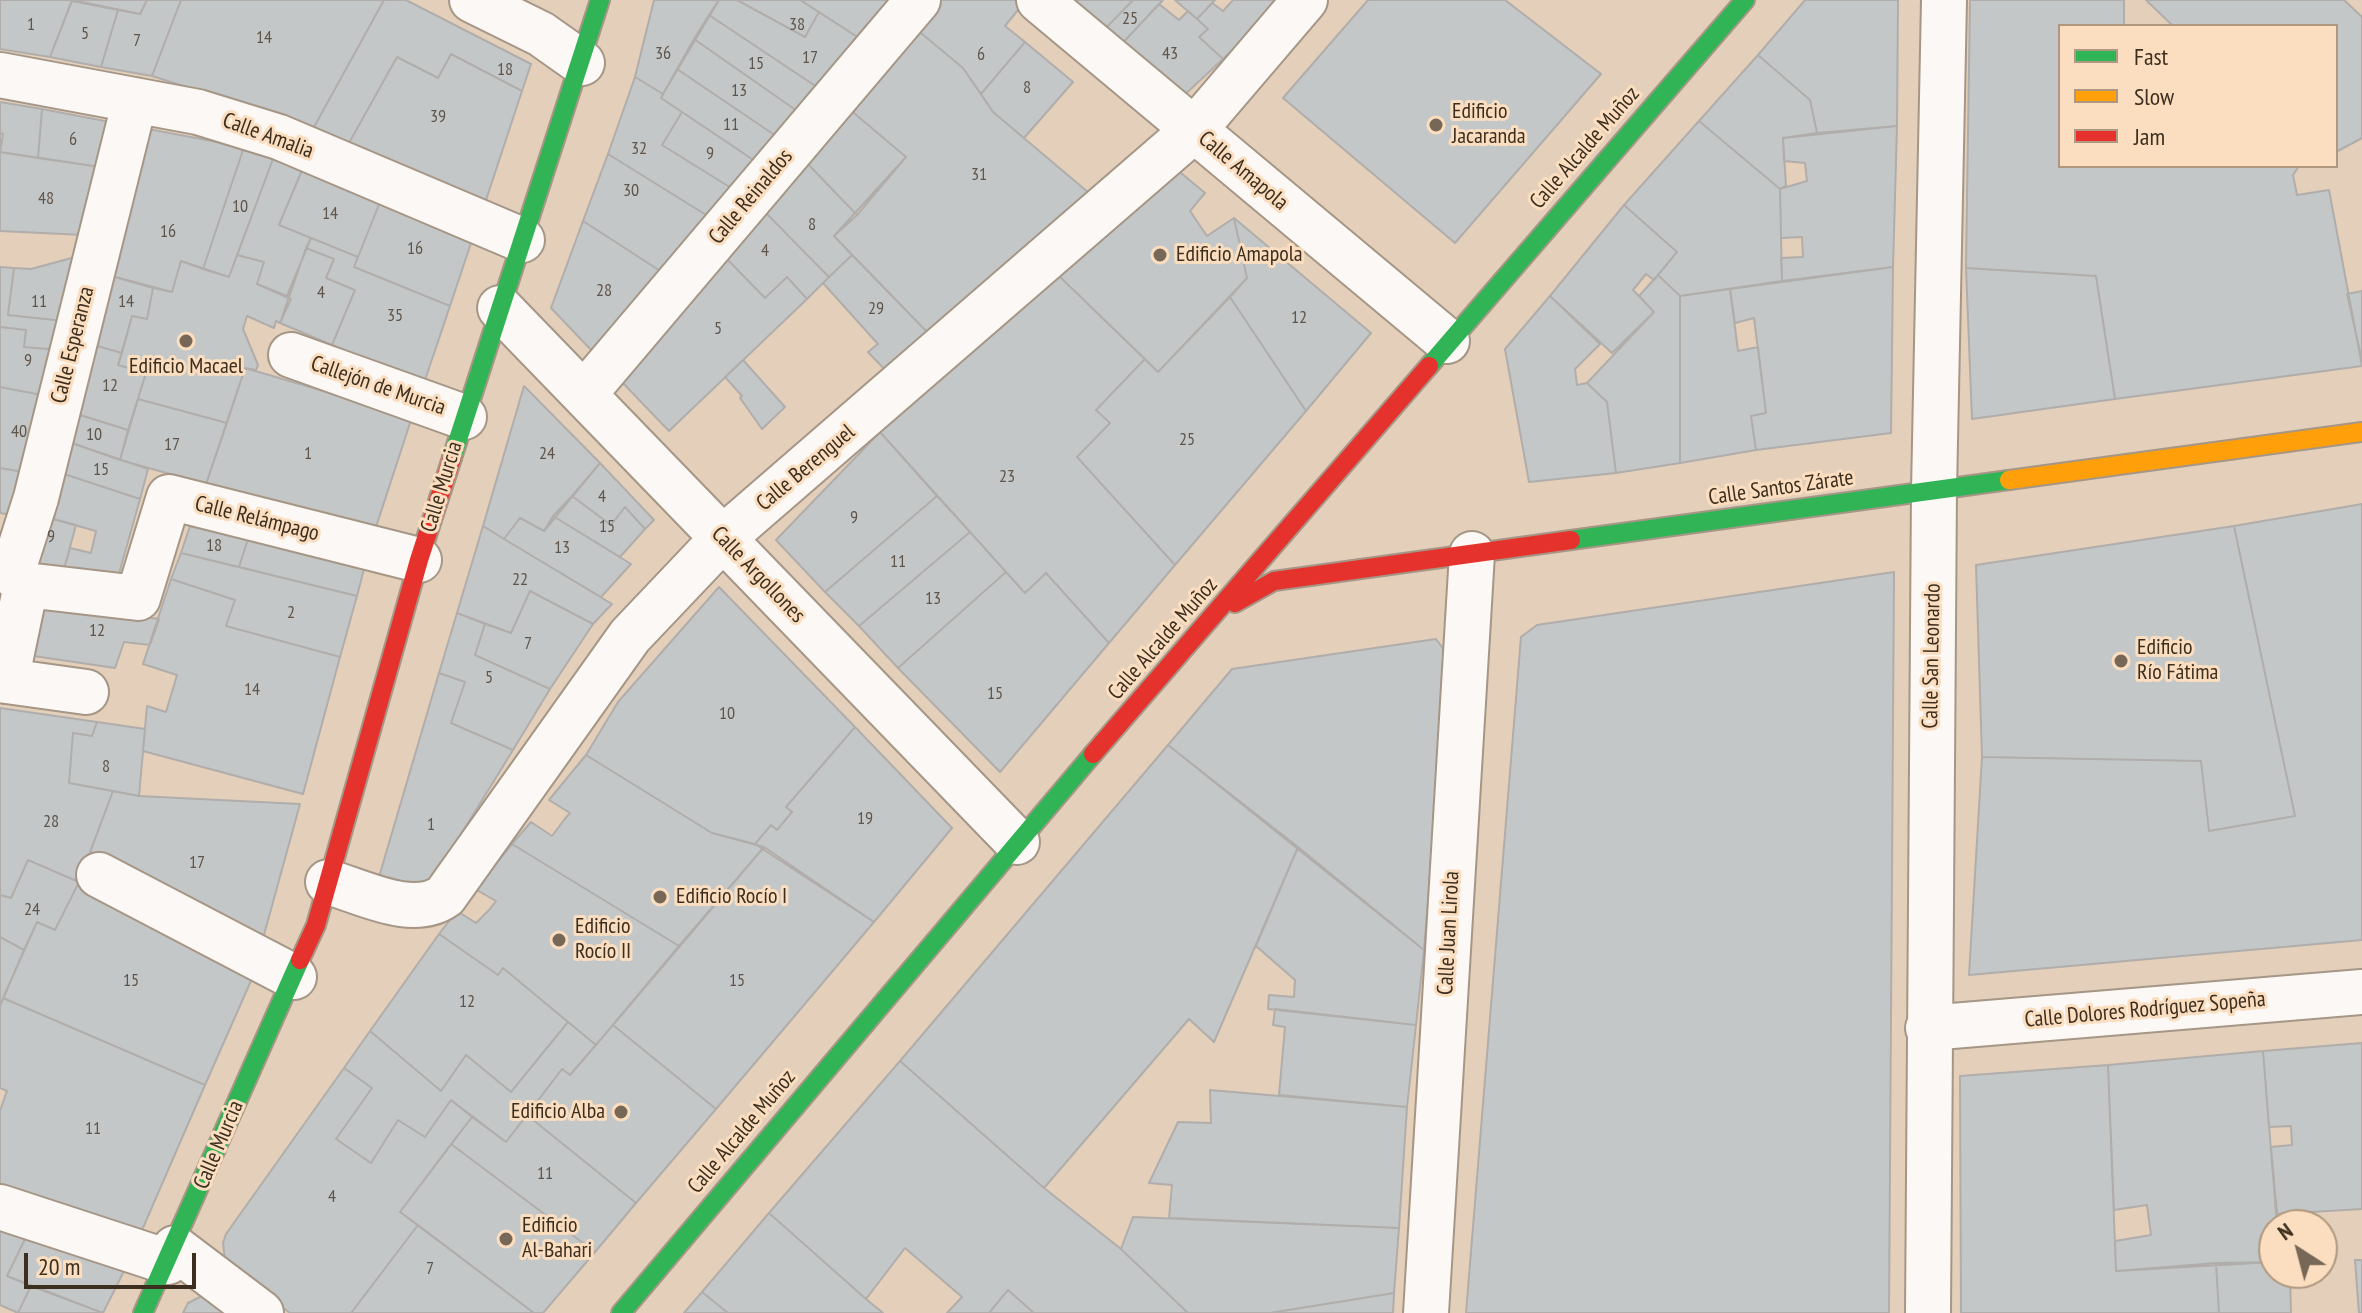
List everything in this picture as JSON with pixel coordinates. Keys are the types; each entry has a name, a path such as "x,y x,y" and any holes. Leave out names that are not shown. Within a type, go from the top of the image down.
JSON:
{"street":[{"path":"472,0 541,34 582,63"},
{"name":"Calle Murcia","path":"143,1313 316,925 419,560 600,0"},
{"name":"Calle Reinaldos","path":"584,394 918,0"},
{"name":"Calle Amapola","path":"1039,0 1447,341"},
{"name":"Calle Berenguel","path":"328,882 412,906 431,905 445,896 630,636 723,538 1194,130 1305,0"},
{"name":"Calle Alcalde Muñoz","path":"621,1313 1017,842 1745,0"},
{"name":"Calle San Leonardo","path":"1928,1313 1934,491 1944,0"},
{"name":"Calle Amalia","path":"0,75 198,112 279,137 522,240"},
{"name":"Calle Esperanza","path":"26,585 17,578 14,567 36,498 135,100"},
{"name":"Calle Argollones","path":"500,308 1017,842"},
{"name":"Callejón de Murcia","path":"291,355 464,417"},
{"name":"Calle Santos Zárate","path":"1216,615 1274,581 2362,432"},
{"name":"Calle Relámpago","path":"26,585 138,598 169,497 419,560"},
{"path":"1287,530 1283,555 1297,568 1316,576"},
{"name":"Calle Juan Lirola","path":"1426,1313 1472,554"},
{"path":"26,585 3,681 86,692"},
{"path":"99,875 294,977"},
{"name":"Calle Dolores Rodríguez Sopeña","path":"1928,1028 2362,992"},
{"path":"0,1207 171,1255 261,1313"}],"building":[{"path":"0,0 72,0 50,57 0,49"},
{"path":"72,0 147,0 140,14"},
{"path":"147,0 181,0 152,76 101,67 118,10 140,14"},
{"path":"181,0 384,0 314,127 152,76"},
{"path":"384,0 406,0 531,64 522,91 451,54 438,78 397,57 349,143 314,127"},
{"path":"654,0 719,0 663,94 635,77"},
{"path":"719,0 737,0 805,37 819,12 862,40 820,89 709,15"},
{"path":"737,0 800,0 819,12 805,37"},
{"path":"800,0 896,0 862,40"},
{"path":"939,0 1016,0 1022,5 1005,26 1025,42 981,94 963,68 915,28"},
{"path":"1059,0 1133,0 1100,34"},
{"path":"1133,0 1163,0 1117,49 1100,34"},
{"path":"1175,0 1215,0 1197,19"},
{"path":"1233,0 1286,0 1223,59 1199,37 1208,29 1197,19 1212,3 1223,11"},
{"name":"Edificio Jacaranda","path":"1368,0 1505,0 1601,74 1455,243 1283,98"},
{"path":"1805,0 1898,0 1897,126 1817,133 1810,100 1758,55"},
{"path":"1970,0 2124,0 2124,24 2058,24 2058,168 2298,168 2293,175 2297,195 2329,190 2362,366 2115,399 2096,276 1966,268"},
{"path":"2146,0 2344,0 2362,17 2362,138 2338,151 2338,24 2171,24"},
{"path":"72,1 118,10 101,67 50,57"},
{"path":"1159,4 1179,20 1188,11 1208,29 1199,37 1223,59 1179,100 1117,49"},
{"path":"709,15 820,89 800,113 694,39"},
{"path":"915,28 963,68 993,112 1089,193 930,335 834,236 906,157 848,108"},
{"path":"694,39 800,113 779,138 677,69"},
{"path":"1025,42 1073,82 1024,138 993,112 981,94"},
{"path":"451,54 522,91 485,203 349,143 397,57 438,78"},
{"path":"1758,55 1810,100 1817,133 1783,138 1786,186 1780,189 1699,121"},
{"path":"677,69 779,138 758,163 661,98"},
{"path":"635,77 663,94 661,98 682,112 662,145 736,191 711,218 608,154"},
{"path":"0,102 42,109 38,158 0,152"},
{"path":"848,108 906,157 857,215 804,160"},
{"path":"42,109 110,122 100,167 38,158"},
{"path":"682,112 758,163 736,191 662,145"},
{"path":"1699,121 1780,189 1782,281 1680,296 1658,275 1677,252 1624,205"},
{"path":"1897,126 1893,267 1782,281 1781,258 1803,257 1802,237 1781,238 1780,189 1807,181 1805,163 1784,161 1783,138"},
{"path":"148,129 244,147 203,269 181,261 172,292 108,275"},
{"path":"244,147 273,159 229,277 203,269"},
{"path":"0,152 100,167 84,235 0,231"},
{"path":"608,154 711,218 665,274 583,221"},
{"path":"273,159 302,170 279,225 311,238 287,296 257,284 264,262 237,255"},
{"path":"804,160 857,215 834,236 852,255 829,277 762,209"},
{"name":"Edificio Amapola","path":"1175,168 1205,193 1190,211 1207,236 1234,218 1247,278 1158,372 1057,274"},
{"path":"302,170 380,202 358,257 279,225"},
{"path":"380,202 472,240 450,306 354,267"},
{"path":"1624,205 1677,252 1654,280 1646,274 1633,290 1654,312 1612,353 1550,296"},
{"path":"762,209 829,277 807,299 787,277 765,298 723,255"},
{"path":"1234,218 1371,333 1306,411 1230,297 1247,278"},
{"path":"583,221 665,274 596,355 551,308"},
{"path":"311,238 358,257 354,267 450,306 424,383 332,345 355,290 326,278 334,259 306,248"},
{"path":"306,248 334,259 326,278 355,290 332,345 280,323"},
{"name":"Edificio Macael","path":"237,255 264,262 257,284 291,299 280,323 276,321 274,328 247,316 243,329 258,365 256,370 245,368 227,423 138,399 146,373 118,365 132,316 147,319 153,288 172,292 181,261 229,277"},
{"path":"723,255 765,298 787,277 807,299 669,431 619,379"},
{"path":"852,255 930,335 888,373 868,352 878,344 823,283"},
{"path":"79,256 64,321 8,315 14,268 31,269"},
{"path":"0,267 14,268 8,315 64,321 58,350 24,347 26,330 0,327"},
{"path":"1893,267 1891,433 1756,450 1751,416 1766,413 1754,318 1735,323 1730,289"},
{"path":"1966,268 2096,276 2115,399 1972,419"},
{"path":"1057,274 1145,359 1096,410 1110,423 1077,457 1175,565 1109,643 1046,573 1025,593 880,432"},
{"path":"108,275 153,288 147,319 132,316 122,353 90,344"},
{"path":"1658,275 1680,296 1680,463 1616,473 1607,402 1587,383 1654,312 1639,296"},
{"path":"1730,289 1738,351 1758,347 1766,413 1751,416 1756,450 1680,463 1680,296"},
{"path":"2362,291 2362,360 2347,294"},
{"path":"1550,296 1600,344 1575,369 1577,385 1587,383 1607,402 1616,473 1529,482 1505,349"},
{"path":"1230,297 1306,411 1175,565 1077,457 1110,423 1096,410 1145,359 1158,372"},
{"path":"0,327 26,330 24,347 58,350 47,396 0,387"},
{"path":"90,344 122,353 118,365 146,373 128,430 71,412"},
{"path":"743,360 785,407 762,429 740,398 742,396 725,377"},
{"path":"245,368 412,417 375,530 206,484"},
{"path":"524,386 600,463 544,531 520,518 504,539 483,526"},
{"path":"0,387 47,396 29,473 0,468"},
{"path":"138,399 227,423 206,484 120,460"},
{"path":"67,411 128,430 120,460 63,440"},
{"path":"880,432 937,496 825,592 776,540"},
{"path":"63,440 148,469 140,499 55,471"},
{"path":"600,463 654,520 645,529 625,507 611,525 572,496"},
{"path":"0,468 29,473 19,516 0,513"},
{"path":"55,471 140,499 118,577 64,569 70,548 91,553 96,531 42,516"},
{"path":"572,496 611,525 625,507 645,529 620,557 553,516"},
{"path":"937,496 970,532 859,626 825,592"},
{"path":"2362,504 2362,940 1969,975 1982,757 2201,761 2209,831 2295,816 2234,526"},
{"path":"42,516 76,525 64,569 20,567"},
{"path":"553,516 631,564 601,597 504,539 520,518 544,531"},
{"path":"190,526 248,539 239,567 181,553"},
{"path":"483,526 612,604 593,624 530,591 511,633 457,613"},
{"name":"Edificio Río Fátima","path":"2234,526 2295,816 2209,831 2201,761 1982,757 1976,565"},
{"path":"970,532 1006,572 898,668 859,626"},
{"path":"248,539 365,565 357,596 239,567"},
{"path":"181,553 357,596 340,657 226,626 235,600 171,579"},
{"path":"1006,572 1025,593 1046,573 1109,643 1000,772 898,668"},
{"path":"1894,572 1889,1313 1466,1313 1521,637 1537,625"},
{"path":"171,579 235,600 226,626 340,657 303,794 143,751 147,706 166,712 177,675 143,664"},
{"path":"719,587 855,727 786,807 792,812 777,830 771,825 755,844 712,833 586,755 618,702"},
{"path":"530,591 593,624 550,689 475,655 485,624 511,633"},
{"path":"44,603 159,619 150,645 124,642 115,668 34,656"},
{"path":"457,613 485,624 475,655 550,689 513,750 451,723 465,682 439,673"},
{"path":"1436,639 1448,655 1424,950 1168,745 1232,669"},
{"path":"439,673 465,682 451,723 513,750 426,891 379,877"},
{"path":"0,708 97,722 92,736 73,733 69,783 113,791 79,882 28,860 11,898 0,895"},
{"path":"97,722 145,729 139,796 69,783 73,733 92,736"},
{"path":"855,727 952,828 874,922 755,844 771,825 777,830 792,812 786,807"},
{"path":"1168,745 1298,847 1214,1042 1189,1019 1044,1188 900,1061"},
{"name":"Edificio Rocío I","path":"586,755 712,833 764,847 679,946 512,844 531,822 552,836 570,813 549,800"},
{"path":"113,791 139,796 300,804 262,942 90,852"},
{"name":"Edificio Rocío II","path":"512,844 679,946 596,1045 503,968 498,975 439,934 457,911 476,923 490,909 496,901 475,889"},
{"path":"764,847 874,922 716,1109 613,1025"},
{"path":"1298,847 1424,950 1416,1025 1268,1009 1269,995 1294,997 1295,980 1256,946"},
{"path":"28,860 79,882 55,930 37,922 24,950 0,937 0,895 11,898"},
{"path":"79,882 254,974 205,1085 3,998 37,922 55,930"},
{"path":"439,934 498,975 503,968 568,1022 511,1092 466,1055 441,1091 370,1031"},
{"path":"0,937 24,950 0,1006"},
{"path":"3,998 205,1085 139,1237 0,1190 0,1111 7,1091 0,1088 0,1006"},
{"path":"1275,1009 1416,1025 1407,1107 1279,1095 1285,1027 1273,1025"},
{"path":"568,1022 596,1045 570,1075 562,1069 506,1142 451,1100 425,1137 398,1120 371,1163 336,1139 372,1088 344,1068 370,1031 441,1091 466,1055 511,1092"},
{"name":"Edificio Alba","path":"613,1025 716,1109 636,1203 527,1115 562,1069 570,1075"},
{"path":"2362,1043 2362,1209 2277,1209 2271,1147 2292,1145 2291,1126 2269,1127 2263,1051"},
{"path":"2263,1051 2276,1209 2258,1209 2258,1263 2116,1271 2115,1241 2151,1235 2147,1205 2114,1210 2108,1065"},
{"path":"900,1061 1044,1188 1121,1249 1188,1313 1034,1313 1008,1290 989,1313 947,1313 962,1297 905,1248 866,1299 769,1213"},
{"path":"2108,1065 2116,1271 2216,1263 2219,1313 1961,1313 1960,1076"},
{"path":"344,1068 372,1088 336,1139 371,1163 398,1120 425,1137 451,1100 472,1117 400,1212 418,1225 351,1313 290,1313 230,1268 225,1261 223,1243 226,1234"},
{"path":"1210,1090 1407,1107 1399,1228 1169,1218 1172,1185 1149,1183 1178,1122 1211,1123"},
{"path":"527,1115 636,1203 595,1252 451,1144 472,1117 506,1142"},
{"name":"Edificio Al-Bahari","path":"451,1144 595,1252 543,1313 534,1313 400,1212"},
{"path":"769,1213 883,1313 728,1313 702,1292"},
{"path":"1133,1217 1399,1228 1394,1293 1270,1313 1188,1313 1121,1249"},
{"path":"0,1223 28,1233 7,1276 31,1286 18,1313 0,1305"},
{"path":"418,1225 534,1313 351,1313"},
{"path":"28,1233 127,1265 103,1313 7,1276"},
{"path":"2355,1260 2362,1260 2362,1313 2359,1313"},
{"path":"2258,1262 2258,1289 2290,1289 2291,1313 2219,1313 2216,1263"},
{"path":"31,1286 103,1313 18,1313"},
{"path":"1008,1290 1034,1313 989,1313"},
{"path":"702,1292 728,1313 684,1313"},
{"path":"1394,1293 1393,1313 1270,1313"},
{"path":"208,1297 232,1313 183,1313 188,1303"}],"traffic: fast":[{"path":"452,458 600,0"},
{"path":"1429,366 1745,0"},
{"path":"1571,540 2009,480"},
{"path":"621,1313 1093,754"},
{"path":"143,1313 300,960"}],"traffic: slow":[{"path":"2009,480 2362,432"}],"traffic: jam":[{"path":"1093,754 1429,366"},
{"path":"300,960 316,925 419,560 452,458"},
{"path":"1235,603 1274,581 1571,540"}],"place":[{"name":"Edificio Jacaranda","path":"1436,125"},
{"name":"Edificio Amapola","path":"1160,255"},
{"name":"Edificio Macael","path":"186,341"},
{"name":"Edificio Río Fátima","path":"2121,661"},
{"name":"Edificio Rocío I","path":"660,897"},
{"name":"Edificio Rocío II","path":"559,940"},
{"name":"Edificio Alba","path":"621,1112"},
{"name":"Edificio Al-Bahari","path":"506,1239"}]}
